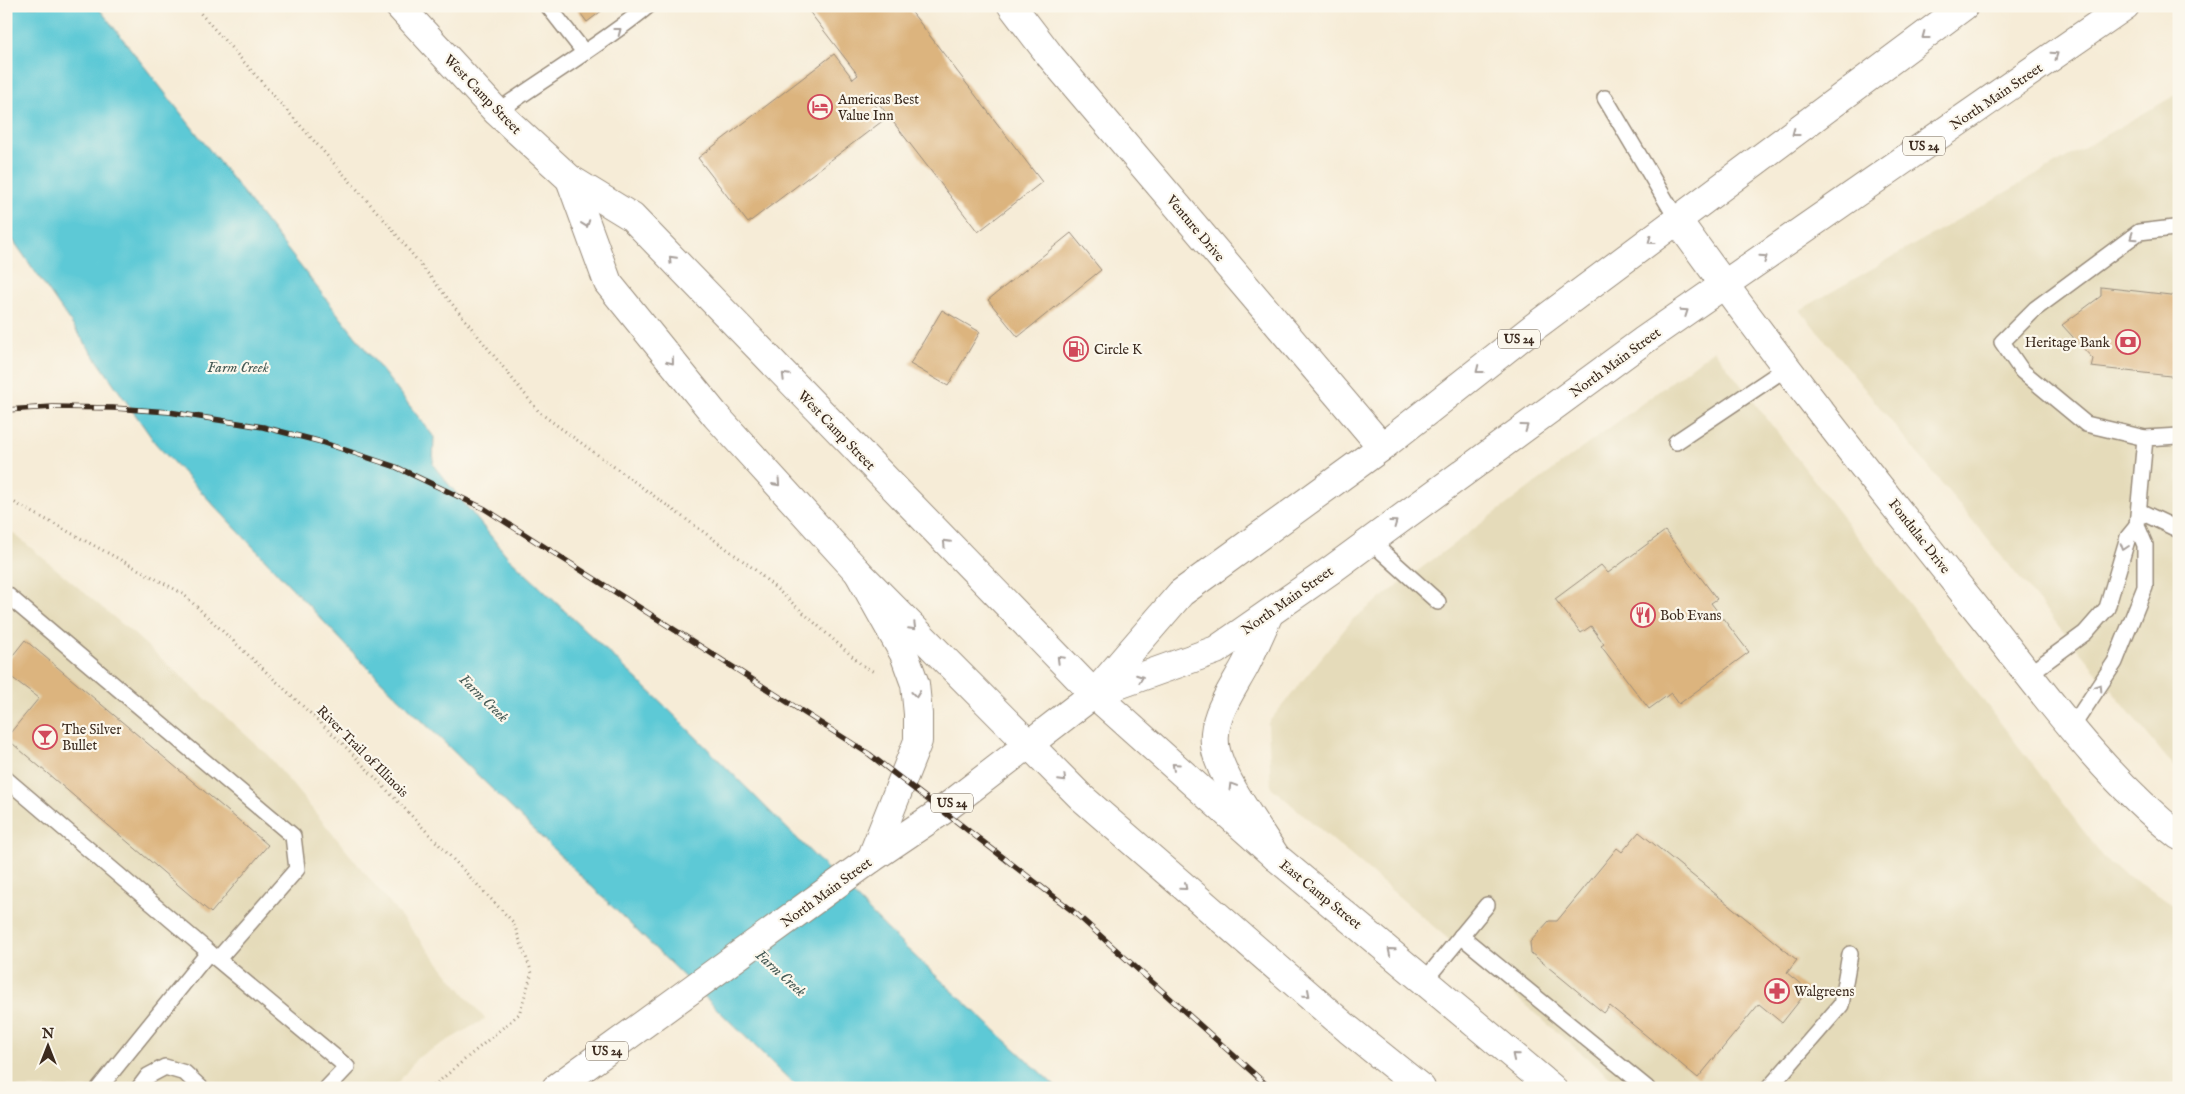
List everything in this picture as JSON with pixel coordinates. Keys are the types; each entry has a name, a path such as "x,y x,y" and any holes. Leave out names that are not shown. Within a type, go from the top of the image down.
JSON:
{"main road":[{"name":"West Camp Street","path":"399,6 498,112 570,178 632,217 1094,694"},
{"name":"Venture Drive","path":"1012,6 1051,57 1382,447"},
{"name":"North Main Street","path":"556,1088 871,859 942,811 1094,694 1181,593 1382,447 1534,327 1964,6"},
{"name":"North Main Street","path":"1094,694 1216,650 1370,541 1643,341 2125,6"},
{"name":"West Camp Street","path":"570,178 608,283 716,416 858,572 1030,743"},
{"name":"Fondulac Drive","path":"1678,221 1724,285 2105,769 2156,818 2179,836"},
{"path":"858,572 904,654 915,684 918,714 918,741 871,859"},
{"path":"1269,613 1245,666 1221,707 1216,732 1216,751 1229,780 1276,858"},
{"name":"East Camp Street","path":"1094,694 1276,858 1425,980 1552,1088"},
{"path":"1030,743 1081,797 1349,1030 1421,1088"}],"lane":[{"path":"548,6 584,52"},
{"path":"498,112 584,52 616,34 648,6"},
{"path":"1605,98 1678,221"},
{"path":"2179,230 2174,228 2139,232 2035,309 2002,342 2022,371 2086,424 2145,438 2179,436"},
{"path":"1676,442 1788,367"},
{"path":"2072,727 2115,662 2145,587 2145,545 2137,526 2145,438"},
{"path":"2139,511 2179,530"},
{"path":"2029,674 2085,633 2107,608 2128,537 2137,526"},
{"path":"1370,541 1438,602"},
{"path":"6,594 293,836 297,869 214,956 99,1088"},
{"path":"6,779 346,1067 327,1088"},
{"path":"1425,980 1487,904"},
{"path":"1461,936 1647,1088"},
{"path":"1769,1088 1841,1005 1850,954"},
{"path":"139,1088 148,1076 165,1067 185,1073 201,1088"}],"path":[{"path":"194,6 387,223 540,413 753,568 862,665 884,677"},
{"name":"River Trail of Illinois","path":"6,498 182,593 341,742 513,922 532,973 519,1014 431,1088"}],"shaded area":[{"path":"2179,93 2179,773 1800,310"},
{"path":"1714,350 2109,864 2179,908 2179,1088 1622,1088 1271,787 1268,723 1353,619"},
{"path":"6,527 135,635 267,754 485,1019 417,1058 394,1088 6,1088"}],"water":[{"name":"Farm Creek","path":"6,6 97,6 434,437 433,465 507,556 665,706 905,947 1057,1088 798,1088 361,661 156,444 6,230"}],"building":[{"path":"575,6 608,6 587,22"},
{"name":"Americas Best Value Inn","path":"805,6 907,6 1042,182 978,232 870,92 866,94 885,119 748,223 698,158 834,54 853,79 858,75"},
{"path":"1071,233 1101,270 1018,337 988,300"},
{"name":"Heritage Bank","path":"2101,287 2179,296 2179,377 2091,367 2093,359 2062,325 2101,296"},
{"path":"942,310 980,332 948,386 910,364"},
{"name":"Bob Evans","path":"1665,531 1717,599 1711,603 1749,652 1679,704 1671,693 1649,709 1601,646 1604,644 1591,626 1581,633 1555,599 1601,565 1608,573"},
{"path":"25,640 268,845 211,913 6,738 39,698 6,673 6,664"},
{"name":"Walgreens","path":"1639,832 1797,960 1787,973 1808,990 1782,1023 1759,1004 1698,1078 1610,1006 1604,1013 1531,953 1530,942 1549,921 1557,921 1617,848 1622,852"}],"railway":[{"path":"6,410 53,407 113,408 169,412 263,427 318,441 396,467 485,509 869,754 1074,912 1270,1088"}],"place":[{"name":"Americas Best Value Inn","path":"820,107"},
{"name":"Heritage Bank","path":"2128,342"},
{"name":"Circle K","path":"1076,349"},
{"name":"Bob Evans","path":"1643,615"},
{"name":"The Silver Bullet","path":"45,737"},
{"name":"Walgreens","path":"1777,991"}]}
